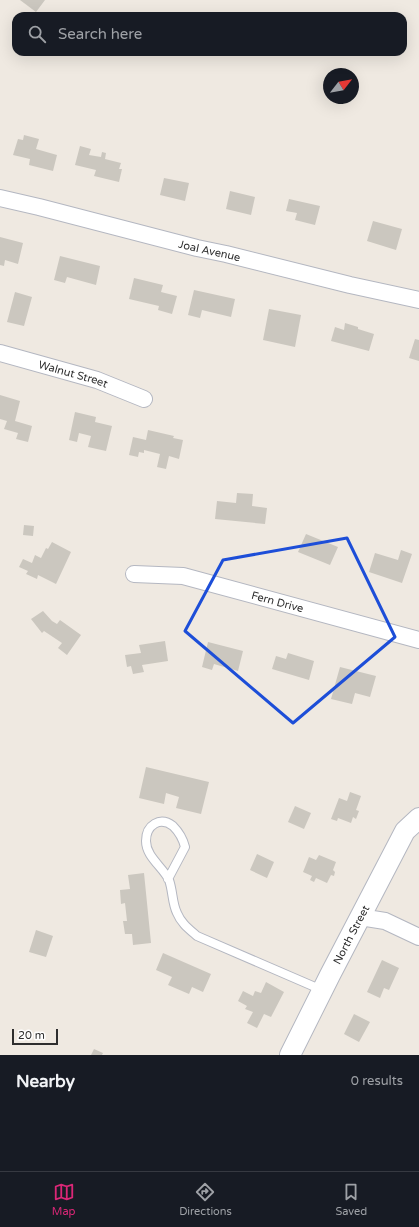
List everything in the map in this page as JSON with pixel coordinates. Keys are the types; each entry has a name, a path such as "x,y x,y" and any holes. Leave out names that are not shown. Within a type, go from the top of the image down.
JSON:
{"street":[{"name":"Joal Avenue","path":"0,198 196,248 419,300"},
{"name":"Walnut Street","path":"0,353 97,380 144,399"},
{"name":"Fern Drive","path":"134,574 184,576 419,640"},
{"name":"North Street","path":"290,1055 322,990 406,831 419,818"},
{"path":"360,917 385,921 419,937"}],"lane":[{"path":"168,880 185,847 182,838 172,826 161,822 153,824 147,830 146,842 150,854 168,880 176,913 183,924 197,936 322,990"}],"highlighted area":[{"path":"347,538 395,637 293,723 185,631 223,560"}],"building":[{"path":"20,0 45,0 36,12"},
{"path":"24,135 39,139 36,149 57,155 53,171 29,165 30,159 13,155 18,139 23,140"},
{"path":"80,146 91,149 89,155 101,157 102,152 106,153 105,159 121,163 119,169 122,169 119,182 94,176 96,170 75,165"},
{"path":"164,178 189,183 185,201 160,195"},
{"path":"230,191 255,197 251,215 226,209"},
{"path":"289,199 320,206 315,225 295,220 297,213 286,211"},
{"path":"373,221 402,229 396,250 367,241"},
{"path":"0,237 23,243 18,264 5,260 4,266 0,265"},
{"path":"60,256 100,266 96,285 67,277 65,283 54,280"},
{"path":"134,278 163,285 161,292 177,296 172,314 158,310 159,306 129,299"},
{"path":"194,290 235,299 231,317 202,310 200,318 188,315"},
{"path":"15,292 32,297 24,326 7,322"},
{"path":"269,309 301,315 295,347 263,340"},
{"path":"345,323 374,334 369,351 331,341 335,327 344,330"},
{"path":"415,339 419,340 419,361 409,358"},
{"path":"0,395 20,401 15,421 32,426 28,442 16,439 18,433 4,429 7,421 0,419"},
{"path":"75,412 96,417 95,422 112,426 106,451 88,447 91,436 79,433 77,442 69,440"},
{"path":"148,430 174,436 173,438 183,440 179,459 169,456 166,469 157,467 160,454 144,450 144,453 139,452 138,457 129,455 133,437 146,440"},
{"path":"237,493 253,494 252,506 267,508 265,524 215,519 217,501 236,503"},
{"path":"24,525 34,526 33,536 23,535"},
{"path":"306,534 338,547 330,565 298,552"},
{"path":"52,542 71,552 56,584 38,575 37,579 26,574 28,571 19,567 23,559 32,563 35,555 41,558 46,548 48,549"},
{"path":"401,550 412,554 402,583 369,572 375,553 398,560"},
{"path":"43,611 52,621 57,624 60,620 81,635 67,655 58,648 62,643 44,631 42,633 31,619"},
{"path":"165,641 168,661 142,665 144,672 133,674 131,666 127,667 125,655 141,653 139,645"},
{"path":"208,642 243,651 238,671 214,664 212,670 202,667"},
{"path":"288,653 314,661 309,680 272,669 276,656 286,659"},
{"path":"340,667 376,676 370,697 355,693 352,704 331,699"},
{"path":"146,767 209,782 201,814 176,808 179,797 166,793 164,804 139,798"},
{"path":"350,792 361,796 356,810 359,811 356,819 353,817 351,823 338,818 337,821 331,819 339,798 347,801"},
{"path":"295,806 311,813 304,829 288,822"},
{"path":"257,854 274,862 267,878 250,870"},
{"path":"319,855 336,862 333,870 335,872 334,876 331,875 327,883 316,878 314,882 310,880 312,876 303,872 309,857 316,860"},
{"path":"144,873 151,943 133,945 132,934 125,934 123,921 127,921 125,903 121,904 120,890 130,889 128,875"},
{"path":"36,930 53,936 46,957 29,952"},
{"path":"163,953 211,974 203,992 192,987 189,994 168,985 172,977 156,970"},
{"path":"382,960 399,968 389,990 384,988 380,998 367,992"},
{"path":"266,982 284,992 271,1017 264,1014 257,1028 247,1023 253,1012 245,1009 247,1006 238,1001 243,991 253,996 255,991 261,993"},
{"path":"354,1014 370,1022 359,1042 344,1034"},
{"path":"94,1049 103,1053 102,1055 91,1055"}]}
